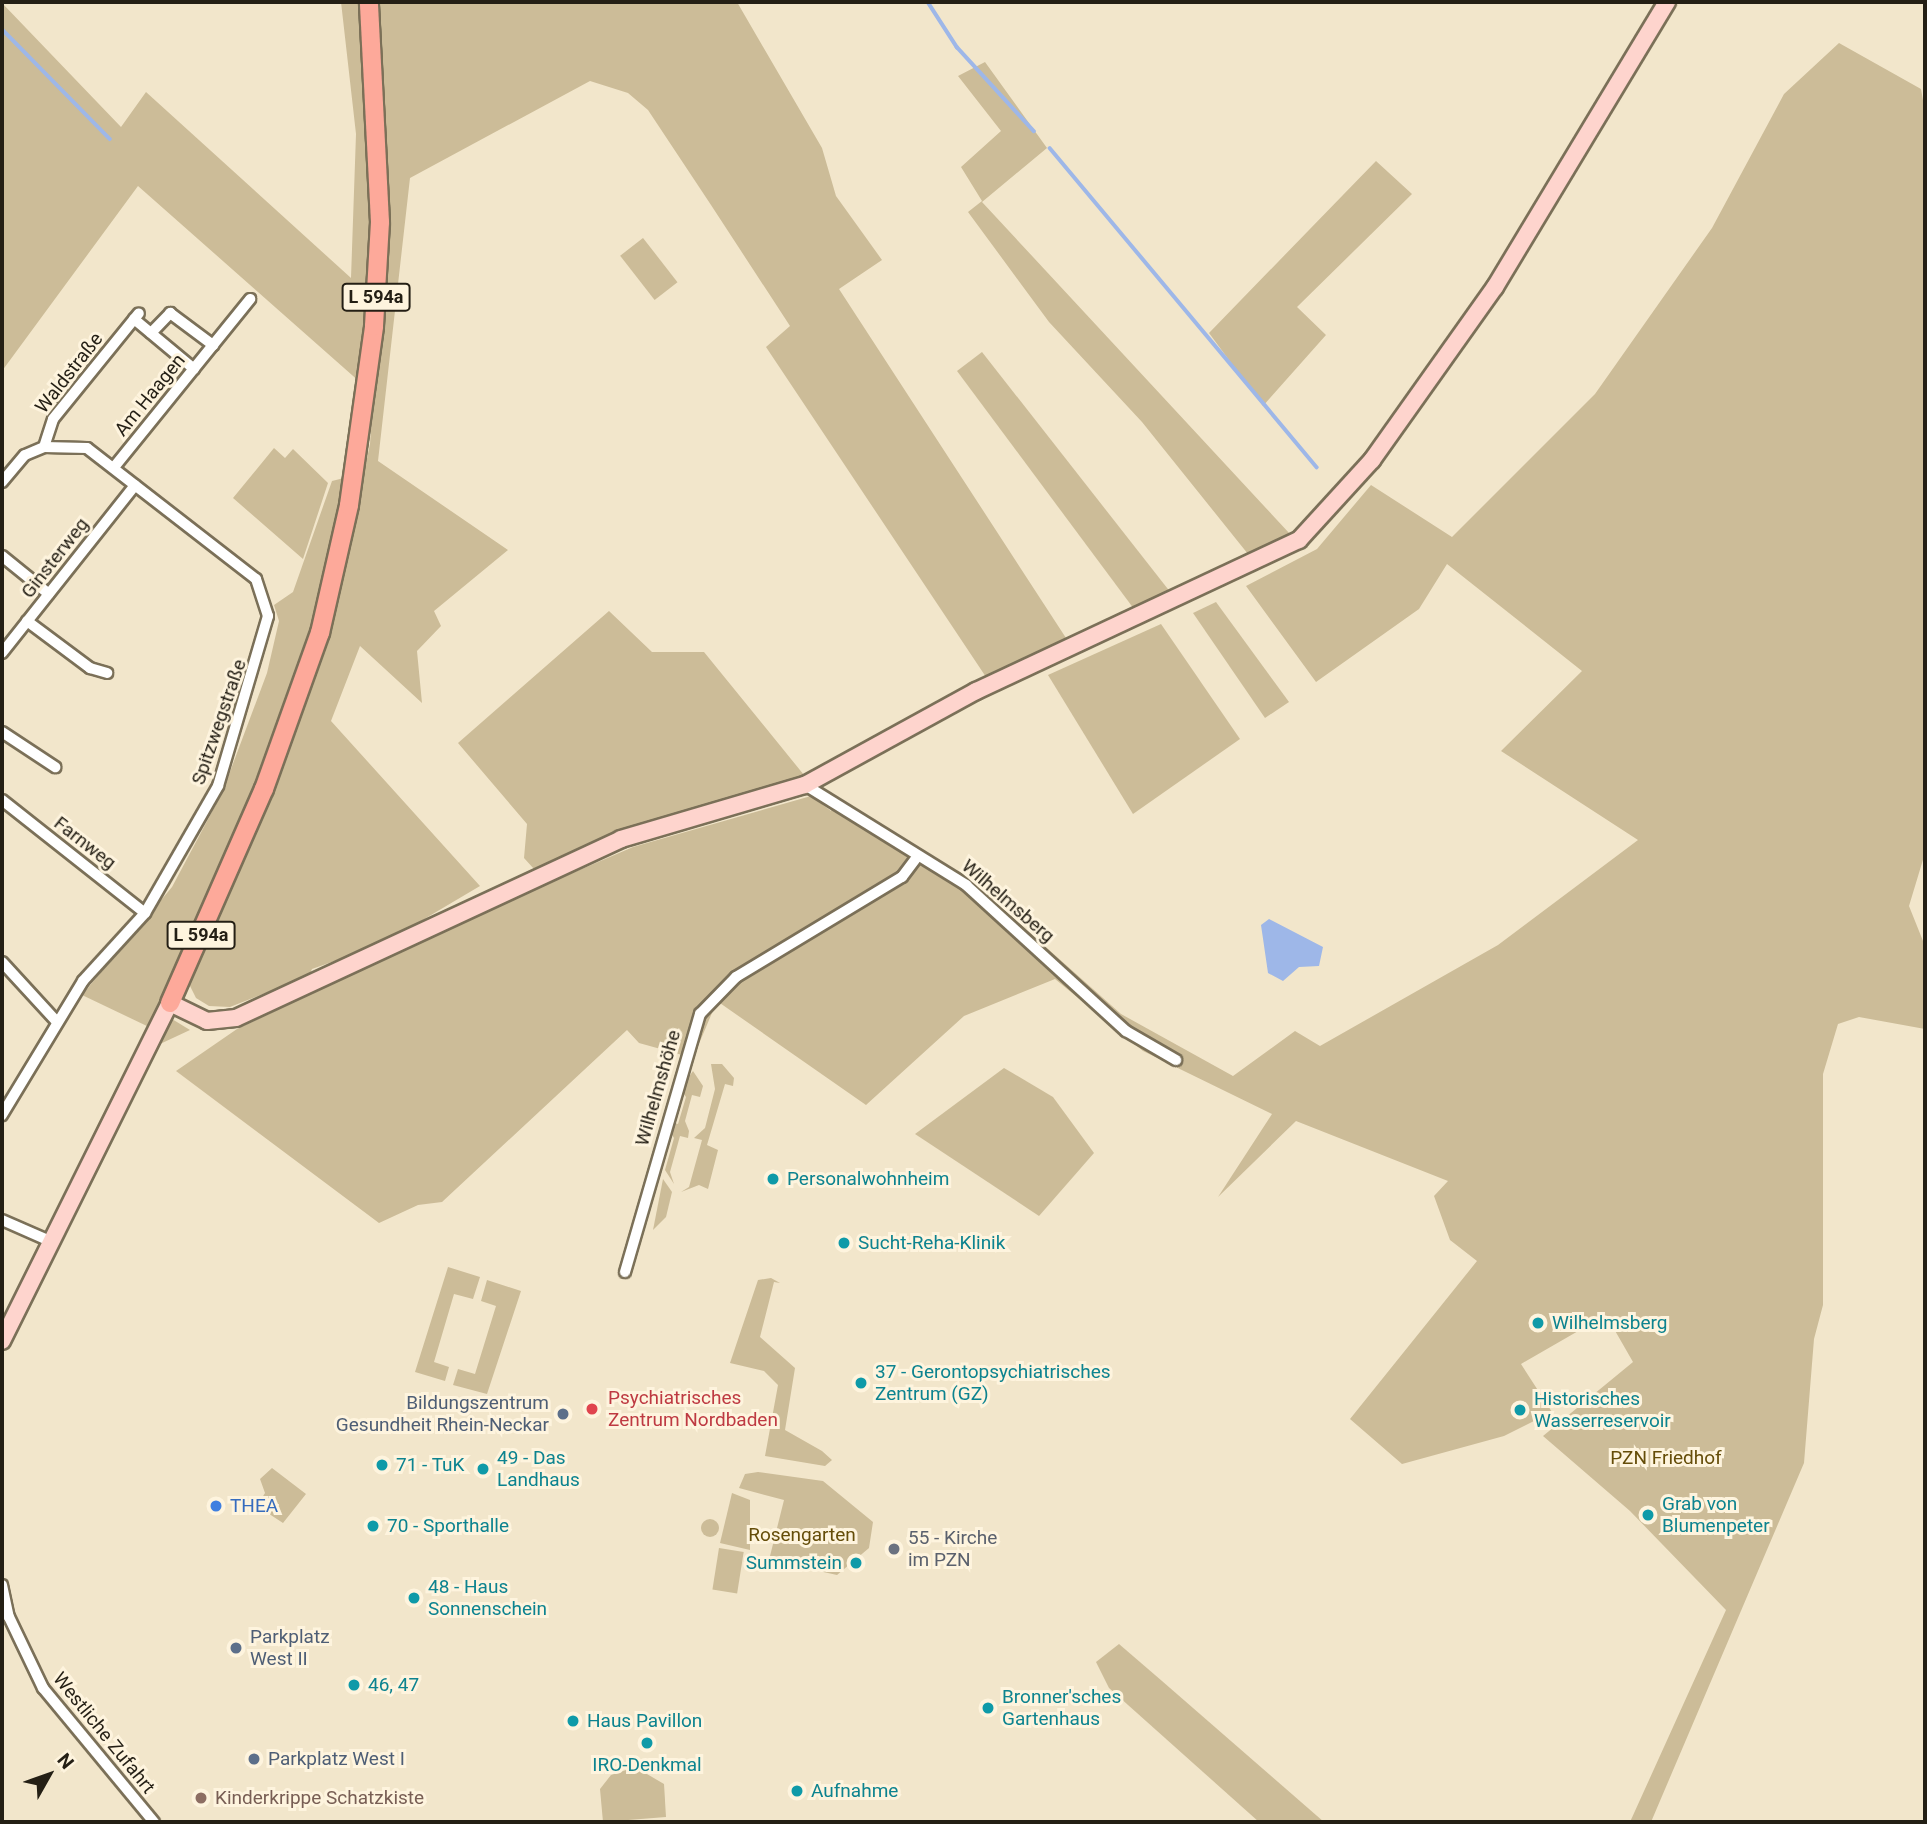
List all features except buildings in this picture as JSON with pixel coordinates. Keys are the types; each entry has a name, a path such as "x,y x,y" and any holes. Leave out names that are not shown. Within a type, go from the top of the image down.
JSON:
{"main road":[{"name":"L 594a","path":"170,1003 233,867 320,633 331,588 374,326 379,119 369,2"},
{"path":"2,1341 170,1003 206,1021 236,1018 621,839 805,785 976,691 1299,540 1372,460 1496,287 1667,2"}],"street":[{"name":"Am Haagen","path":"115,467 250,299"},
{"name":"Am Haagen","path":"151,334 170,313 213,345"},
{"name":"Waldstraße","path":"44,447 53,419 136,316 151,334"},
{"path":"151,334 194,369"},
{"path":"2,482 7,464 44,447"},
{"name":"Spitzwegstraße","path":"2,1115 57,1022 96,965 145,913 218,786 268,615 256,579 115,467 87,448 44,447"},
{"name":"Ginsterweg","path":"2,653 135,485"},
{"path":"2,556 49,594"},
{"path":"27,621 90,668 107,673"},
{"path":"2,732 55,767"},
{"name":"Wilhelmsberg","path":"805,785 917,857 967,885 1126,1031 1176,1060"},
{"name":"Farnweg","path":"2,800 145,913"},
{"name":"Wilhelmshöhe","path":"625,1272 700,1014 722,989 902,877 917,857"},
{"path":"2,962 57,1022"},
{"path":"2,1220 50,1241"},
{"name":"Westliche Zufahrt","path":"2,1585 12,1626 43,1688 154,1822"}],"green space":[{"path":"341,2 362,2 371,204 361,383 138,186 2,371 2,3 121,127 146,92 351,278 356,134"},
{"path":"376,2 737,2 822,148 836,196 882,260 839,289 1066,638 986,677 766,347 790,326 648,110 628,93 590,81 410,178 378,461 508,550 434,611 441,626 417,651 422,703 360,646 331,721 480,886 382,944 312,969 309,976 230,1007 209,1006 196,998 187,980 277,774 351,535 370,444 387,190"},
{"name":"PZN Friedhof","path":"1839,43 1921,89 1925,112 1925,853 1909,906 1925,946 1925,1029 1859,1017 1838,1024 1823,1074 1823,1305 1814,1339 1804,1463 1651,1822 1630,1822 1726,1610 1630,1511 1543,1436 1633,1362 1606,1315 1521,1364 1552,1412 1504,1436 1402,1464 1350,1419 1477,1261 1450,1240 1434,1196 1448,1181 1296,1121 1218,1197 1272,1114 1143,1051 1055,979 964,1016 866,1105 717,1001 693,1058 639,1043 627,1030 442,1202 418,1205 379,1223 176,1071 237,1029 512,899 633,847 811,796 831,811 834,799 966,876 1121,1014 1233,1076 1295,1031 1320,1046 1498,945 1638,840 1501,751 1582,671 1447,564 1419,609 1316,682 1246,586 1317,549 1371,485 1452,537 1595,394 1712,228 1784,94"},
{"path":"985,62 1047,148 982,202 1290,534 1252,559 1142,422 1049,322 968,212 982,201 961,167 1001,131 958,76"},
{"path":"1376,161 1412,194 1297,307 1326,335 1263,406 1209,333"},
{"path":"643,238 677,282 655,300 620,256"},
{"path":"982,352 1171,593 1134,609 957,371"},
{"path":"274,448 285,458 293,449 328,483 303,559 233,498"},
{"path":"348,477 309,635 263,776 149,1027 82,995 172,887 222,793 267,673 279,621 274,605 293,592 332,481"},
{"path":"1216,602 1289,702 1265,718 1193,613"},
{"path":"609,611 652,652 704,652 804,775 664,816 534,869 524,858 527,824 458,743"},
{"path":"1161,624 1240,739 1133,814 1048,675"},
{"path":"172,1019 190,1030 160,1044"},
{"path":"711,1064 722,1064 734,1078 733,1086 725,1084 707,1145 718,1150 708,1189 699,1185 681,1192 689,1187 702,1140 694,1138 705,1128 715,1089"},
{"path":"1004,1068 1053,1097 1094,1153 1039,1216 915,1134"},
{"path":"693,1071 703,1086 700,1097 692,1095 685,1121 689,1131 688,1138 680,1136 670,1172 674,1184 665,1170 674,1138 669,1130 671,1122 678,1124 686,1097 680,1089"},
{"path":"663,1179 672,1192 666,1217 653,1230"},
{"path":"448,1267 480,1277 473,1299 454,1294 434,1362 449,1367 445,1381 415,1372"},
{"path":"771,1278 780,1283 774,1282 760,1337 795,1368 785,1430 822,1451 832,1460 825,1466 765,1456 778,1385 764,1371 730,1363 758,1280"},
{"path":"487,1280 521,1291 487,1394 453,1385 458,1369 475,1374 496,1306 481,1301"},
{"path":"272,1468 306,1494 283,1523 257,1506 265,1493 260,1479"},
{"name":"Rosengarten","path":"758,1472 823,1481 873,1522 869,1548 837,1575 769,1560 784,1500 739,1488 745,1474"},
{"path":"732,1493 750,1500 750,1550 720,1543"},
{"path":"710,1519 716,1522 719,1528 716,1534 710,1537 704,1534 701,1528 704,1522"},
{"path":"719,1548 744,1552 737,1593 712,1589"},
{"path":"1119,1644 1324,1822 1259,1822 1109,1688 1096,1662"},
{"path":"635,1767 664,1784 666,1817 603,1822 600,1789 611,1775"}],"water":[{"path":"1269,919 1323,947 1319,966 1299,967 1283,981 1268,973 1261,925"}],"waterway":[{"path":"928,2 957,47 1034,131"},
{"path":"2,29 110,139"},
{"path":"1050,148 1317,467"}],"place":[{"name":"Personalwohnheim","path":"773,1179"},
{"name":"Sucht-Reha-Klinik","path":"844,1243"},
{"name":"Wilhelmsberg","path":"1538,1323"},
{"name":"37 - Gerontopsychiatrisches Zentrum (GZ)","path":"861,1383"},
{"name":"Psychiatrisches Zentrum Nordbaden","path":"592,1409"},
{"name":"Historisches Wasserreservoir","path":"1520,1410"},
{"name":"Bildungszentrum Gesundheit Rhein-Neckar","path":"563,1414"},
{"name":"71 - TuK","path":"382,1465"},
{"name":"49 - Das Landhaus","path":"483,1469"},
{"name":"THEA","path":"216,1506"},
{"name":"Grab von Blumenpeter","path":"1648,1515"},
{"name":"70 - Sporthalle","path":"373,1526"},
{"name":"55 - Kirche im PZN","path":"894,1549"},
{"name":"Summstein","path":"856,1563"},
{"name":"48 - Haus Sonnenschein","path":"414,1598"},
{"name":"Parkplatz West II","path":"236,1648"},
{"name":"46, 47","path":"354,1685"},
{"name":"Bronner'sches Gartenhaus","path":"988,1708"},
{"name":"Haus Pavillon","path":"573,1721"},
{"name":"IRO-Denkmal","path":"647,1743"},
{"name":"Parkplatz West I","path":"254,1759"},
{"name":"Aufnahme","path":"797,1791"},
{"name":"Kinderkrippe Schatzkiste","path":"201,1798"}]}
